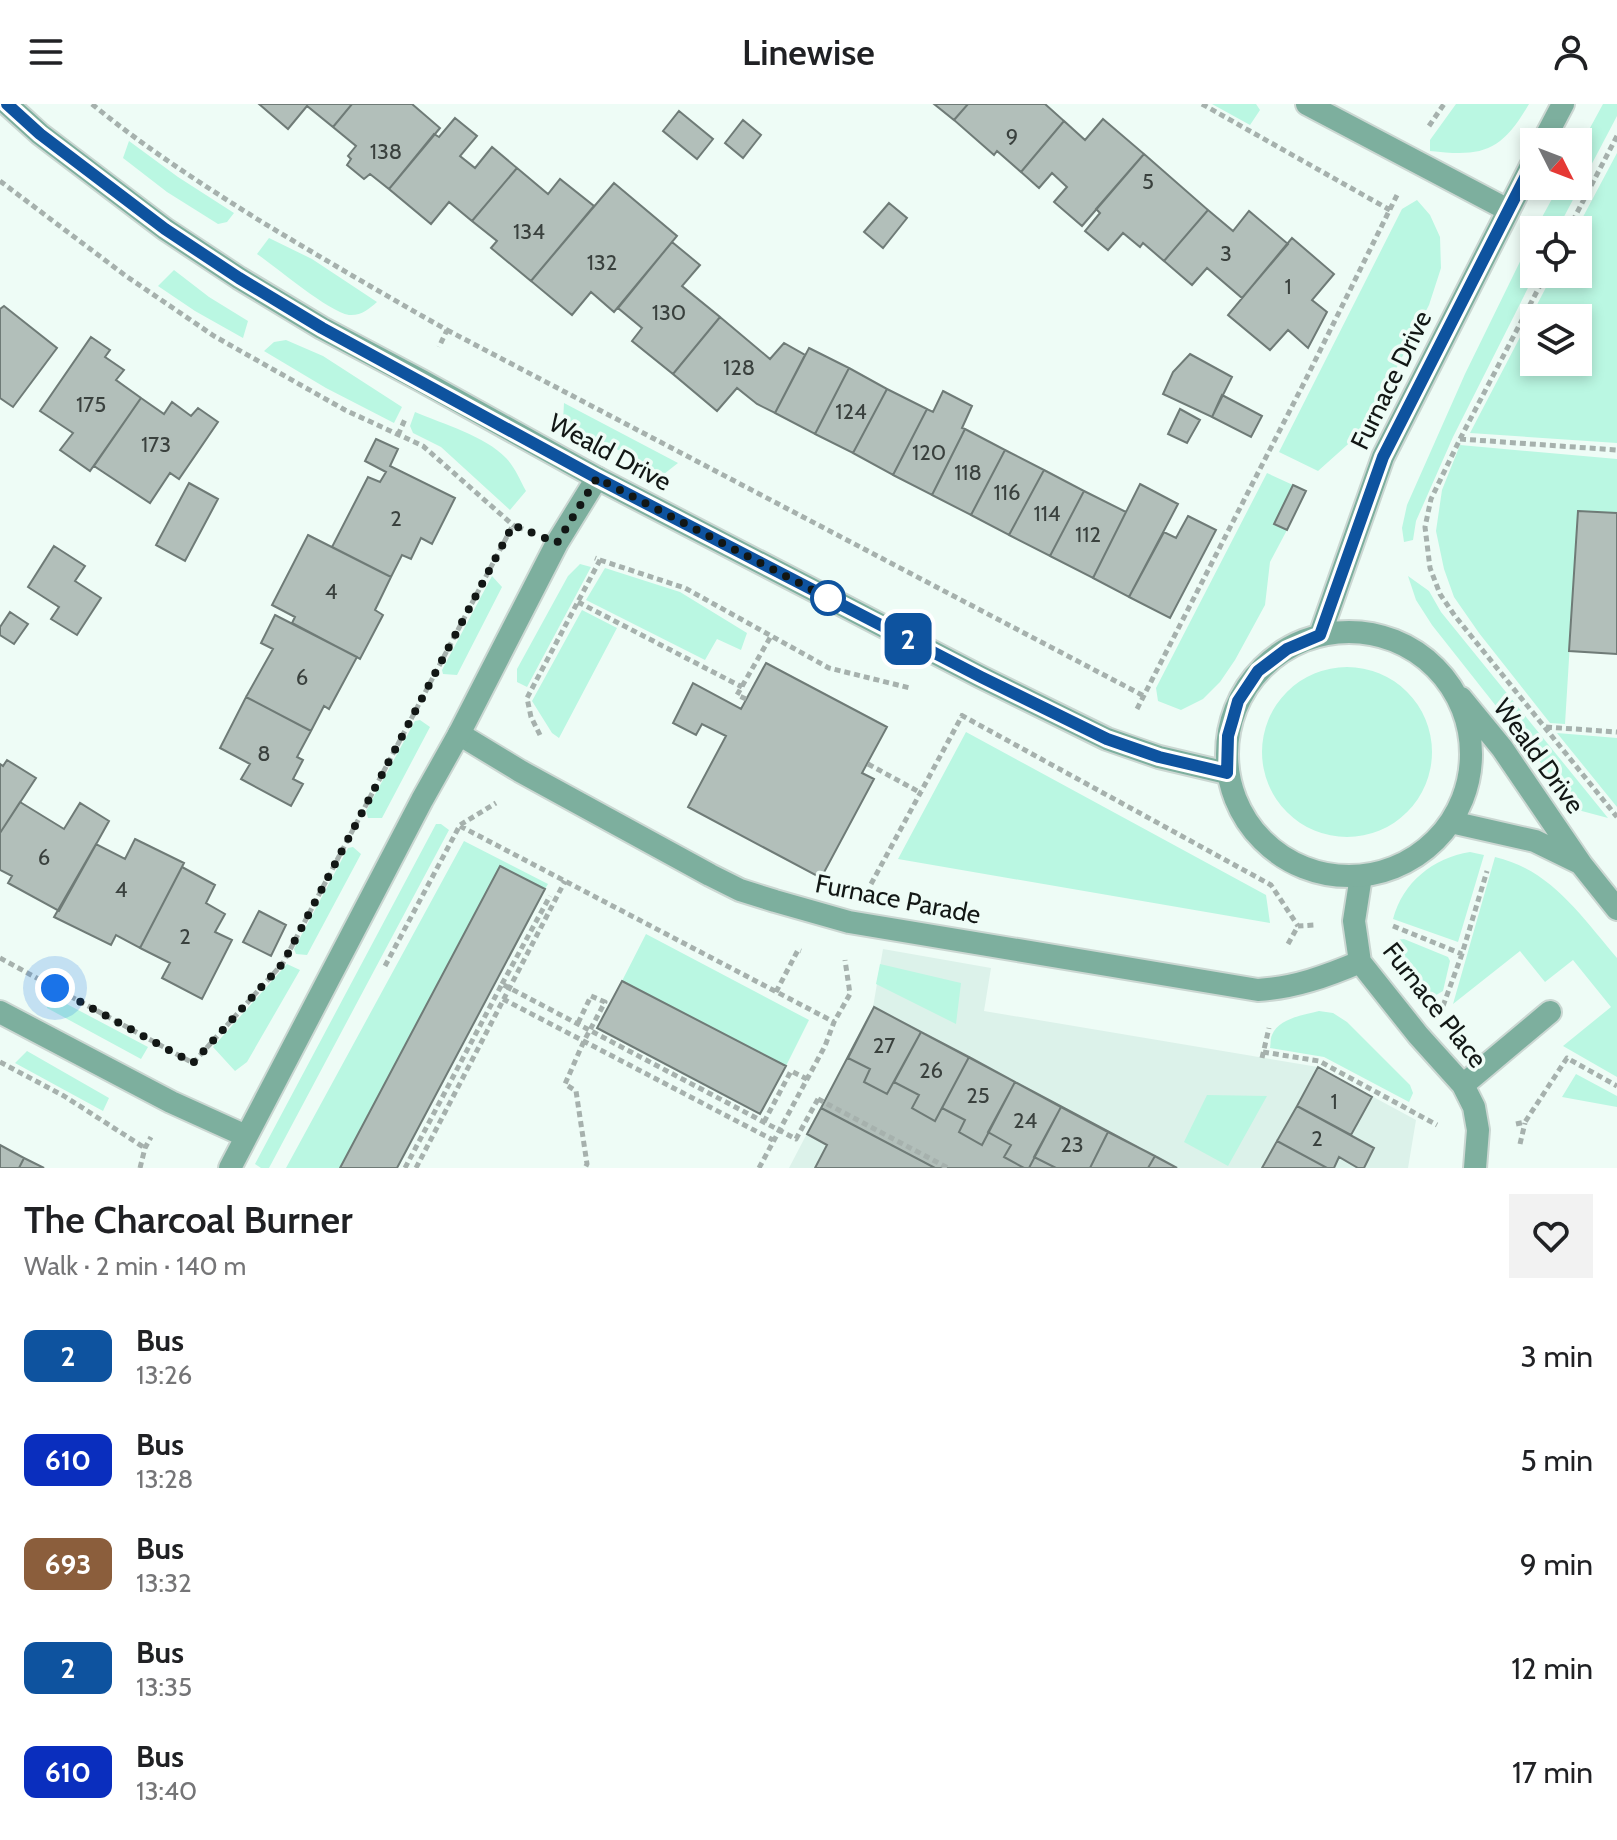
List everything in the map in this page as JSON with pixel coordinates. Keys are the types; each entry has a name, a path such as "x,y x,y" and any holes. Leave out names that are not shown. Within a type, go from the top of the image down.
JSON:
{"street":[{"name":"Weald Drive","path":"7,104 40,134 165,229 322,328 597,478 1107,739 1159,757 1227,773"},
{"path":"1307,104 1508,210"},
{"path":"1550,128 1563,104"},
{"name":"Furnace Drive","path":"1320,635 1383,457 1520,187"},
{"path":"230,1168 557,543 597,478"},
{"path":"1356,631 1392,639 1425,657 1450,683 1464,718 1472,752 1465,787 1451,822 1427,849 1396,867 1361,876 1324,874 1290,861 1270,846 1260,838 1238,808 1227,773 1228,736 1238,701 1258,671 1287,649 1320,635 1356,631"},
{"name":"Weald Drive","path":"1450,683 1502,748 1581,864 1617,909"},
{"name":"Furnace Parade","path":"459,734 520,771 740,890 849,922 1258,990 1278,989 1319,979 1360,962"},
{"name":"Weald Drive","path":"1451,822 1535,841 1581,864"},
{"name":"Furnace Place","path":"1361,876 1354,921 1360,962 1463,1085 1474,1107 1478,1130 1475,1168"},
{"path":"0,1012 171,1102 246,1136"},
{"path":"1463,1085 1550,1012"}],"path":[{"path":"92,104 126,133 207,188 447,330 1144,696"},
{"path":"1202,104 1390,210"},
{"path":"1096,790 1305,381 1414,162 1426,130 1444,104"},
{"path":"1575,216 1617,136"},
{"path":"0,181 126,276 214,336 345,410 423,446 513,525 600,560 685,588 829,668 909,688 922,695"},
{"path":"1539,288 1431,499 1425,527 1430,568 1440,594 1455,616 1617,817"},
{"path":"398,435 447,330"},
{"path":"1460,439 1617,450"},
{"path":"0,958 193,1063 283,963 513,525"},
{"path":"379,976 460,825 506,797 540,734 531,717 527,698 600,560"},
{"path":"578,602 742,687"},
{"path":"746,699 737,695 771,636"},
{"path":"949,709 1271,885 1298,926"},
{"path":"1545,727 1617,732"},
{"path":"868,764 921,793"},
{"path":"460,825 834,1022"},
{"path":"1418,1035 1441,1013 1462,954 1498,831"},
{"path":"416,1168 565,881"},
{"path":"405,1168 550,896"},
{"path":"776,992 798,950 813,952"},
{"path":"502,984 796,1139 818,1099 948,1168"},
{"path":"578,1023 591,996 605,1002 565,1084 576,1091 587,1164 585,1168"},
{"path":"503,999 773,1140"},
{"path":"1271,1016 1262,1055 1319,1061 1441,1127"},
{"path":"0,1062 64,1096 145,1148"},
{"path":"764,1122 791,1071 807,1079"}],"shaded area":[{"path":"883,949 991,968 984,1011 1318,1067 1416,1120 1408,1168 789,1168 873,1007"}],"green space":[{"path":"1212,104 1256,104 1260,110 1250,125"},
{"path":"1456,104 1529,104 1509,132 1489,148 1464,153 1430,151 1430,140"},
{"path":"1603,104 1617,104 1617,116 1592,164 1590,128"},
{"path":"129,141 234,213 227,222 218,224 167,192 123,158"},
{"path":"1617,153 1617,443 1470,433 1520,337 1520,376 1592,376 1592,304 1537,304 1546,288 1592,288 1592,216 1583,216"},
{"path":"1417,200 1430,215 1440,237 1441,268 1429,305 1365,429 1318,471 1279,452 1402,209"},
{"path":"1551,200 1573,200 1564,216 1543,216"},
{"path":"269,238 312,259 377,302 364,312 353,315 329,306 257,254"},
{"path":"1520,262 1520,288 1528,288 1453,437 1416,521 1413,540 1404,542 1402,528 1407,505 1465,374"},
{"path":"174,270 248,321 243,338 158,286"},
{"path":"286,340 323,356 402,407 394,423 264,351 274,342"},
{"path":"564,403 678,463 664,474 563,421"},
{"path":"415,412 475,437 506,458 526,491 510,510 441,447 413,433 410,426"},
{"path":"1460,445 1617,459 1617,513 1578,512 1565,724 1550,723 1454,597 1436,531 1442,490"},
{"path":"1267,473 1293,485 1274,524 1287,530 1270,562 1265,605 1235,660 1203,699 1181,710 1158,701 1156,688"},
{"path":"580,564 591,567 527,687 517,682 517,669 568,576"},
{"path":"605,568 680,592 747,633 741,650 717,639 705,660 586,600"},
{"path":"492,576 502,587 457,675 443,674 442,670"},
{"path":"1408,576 1429,591 1441,612 1608,818 1578,810 1432,625 1416,600"},
{"path":"582,610 617,628 559,738 552,733 532,701"},
{"path":"1347,667 1380,673 1407,692 1426,719 1432,752 1426,785 1407,812 1380,831 1347,837 1314,831 1287,812 1268,785 1262,752 1268,719 1287,692 1314,673"},
{"path":"420,720 430,727 382,818 368,818 366,811 415,721"},
{"path":"966,732 1266,895 1270,923 898,859"},
{"path":"1557,733 1617,738 1617,807"},
{"path":"436,824 449,830 269,1168 261,1168 255,1164"},
{"path":"464,841 548,884 545,889 500,866 340,1168 286,1168"},
{"path":"353,847 361,854 307,955 296,954 294,949 348,848"},
{"path":"1470,852 1484,855 1458,942 1393,919 1404,894 1421,874 1444,860"},
{"path":"1495,857 1533,872 1549,884 1617,958 1617,1077 1563,1046 1611,1007 1573,960 1545,982 1520,951 1453,1004"},
{"path":"646,934 809,1020 786,1066 622,981"},
{"path":"1404,939 1448,957 1450,961 1443,991 1426,1001 1398,957 1393,940"},
{"path":"287,964 300,970 247,1062 235,1071 213,1047"},
{"path":"880,964 961,983 956,1024 876,984"},
{"path":"46,993 148,1047 141,1059 47,1008"},
{"path":"1319,1011 1333,1013 1347,1022 1410,1085 1413,1093 1409,1102 1324,1057 1270,1048 1272,1035 1280,1025 1292,1018"},
{"path":"27,1051 109,1098 103,1111 15,1063"},
{"path":"1576,1074 1617,1096 1617,1107 1562,1097"},
{"path":"1207,1095 1267,1096 1228,1166 1184,1142"}],"building":[{"path":"259,104 352,104 333,127 307,106 288,129"},
{"path":"352,104 412,104 440,128 389,189 370,174 364,179 347,165 351,159 348,156 356,146 333,127"},
{"path":"934,104 968,104 954,120"},
{"path":"968,104 1045,104 1064,121 1021,172 997,151 994,155 954,120"},
{"path":"679,111 713,139 697,159 663,131"},
{"path":"455,118 477,136 460,156 475,168 492,147 517,168 472,221 449,202 431,224 389,189 434,134 439,137"},
{"path":"1103,119 1144,154 1082,226 1054,202 1067,187 1052,173 1039,188 1021,172 1064,121 1085,140"},
{"path":"743,120 761,135 743,158 725,143"},
{"path":"1144,154 1208,210 1164,261 1143,243 1140,247 1123,233 1108,250 1085,231 1100,213 1096,209"},
{"path":"517,168 548,194 560,179 594,206 531,281 491,248 497,241 472,221"},
{"path":"614,183 677,236 614,312 591,292 572,315 531,281"},
{"path":"889,203 907,218 883,248 864,232"},
{"path":"1208,210 1233,231 1249,211 1288,244 1242,298 1207,268 1192,285 1164,261"},
{"path":"1292,238 1334,274 1312,300 1327,312 1308,348 1288,330 1270,350 1228,315"},
{"path":"672,242 700,265 682,286 720,317 673,374 632,341 642,328 618,308"},
{"path":"4,306 57,348 13,407 0,398 0,309"},
{"path":"720,317 770,359 784,343 805,355 775,413 737,388 717,411 673,374"},
{"path":"91,337 110,350 105,357 124,370 116,380 141,398 90,471 60,450 73,433 40,411"},
{"path":"809,348 849,368 815,434 775,413"},
{"path":"1190,354 1232,377 1212,417 1163,394 1173,372"},
{"path":"849,368 887,389 853,453 815,434"},
{"path":"887,389 927,409 893,475 853,453"},
{"path":"943,391 972,406 962,428 965,429 932,495 893,475 927,409 933,412"},
{"path":"1222,395 1262,416 1251,437 1212,417"},
{"path":"141,398 164,414 172,402 191,416 198,408 218,422 179,479 170,473 150,503 94,466"},
{"path":"1180,409 1200,420 1187,443 1168,434"},
{"path":"965,429 1005,450 971,515 932,495"},
{"path":"376,439 398,449 390,466 455,498 432,544 421,538 411,559 402,555 391,577 332,547 368,477 380,482 386,472 365,461"},
{"path":"1005,450 1044,470 1009,535 971,515"},
{"path":"1044,470 1084,491 1050,556 1009,535"},
{"path":"189,483 218,499 185,561 156,545"},
{"path":"1140,484 1178,504 1129,597 1093,578"},
{"path":"1293,485 1306,491 1287,530 1274,524"},
{"path":"1084,491 1126,512 1093,578 1050,556"},
{"path":"1578,511 1617,513 1617,654 1569,651"},
{"path":"1188,516 1216,530 1170,618 1129,597 1164,532 1176,538"},
{"path":"308,535 391,577 375,610 383,615 360,659 292,623 295,617 272,605"},
{"path":"54,546 85,566 75,581 101,598 77,635 51,619 59,607 28,587"},
{"path":"10,612 28,624 14,644 0,635 0,627"},
{"path":"275,615 357,657 329,709 324,706 311,731 246,697 273,649 261,643"},
{"path":"766,663 887,727 862,773 874,779 821,878 688,807 726,736 702,724 696,735 673,723 693,683 741,709"},
{"path":"246,697 311,731 297,757 303,760 293,779 303,784 291,806 241,779 250,764 220,748"},
{"path":"7,760 36,778 0,833 0,764 3,766"},
{"path":"20,802 64,829 80,803 109,821 59,911 8,883 12,876 0,870 0,833"},
{"path":"135,839 184,863 140,948 116,935 111,945 54,917 96,844 125,859"},
{"path":"500,866 545,889 397,1168 340,1168"},
{"path":"182,867 215,885 206,903 225,914 215,932 232,940 202,999 162,978 170,963 140,948"},
{"path":"259,911 286,925 271,956 243,942"},
{"path":"622,981 786,1066 760,1114 597,1028"},
{"path":"874,1007 921,1032 887,1094 864,1082 870,1069 848,1058"},
{"path":"874,1007 1177,1168 935,1168 821,1108"},
{"path":"921,1032 969,1057 935,1121 912,1108 919,1095 894,1082"},
{"path":"969,1057 1015,1082 982,1145 959,1132 965,1120 942,1108"},
{"path":"1318,1067 1372,1097 1351,1135 1297,1106"},
{"path":"1015,1082 1061,1107 1029,1168 1004,1157 1011,1145 988,1132"},
{"path":"1297,1106 1374,1148 1364,1168 1358,1168 1339,1157 1334,1168 1327,1168 1277,1141"},
{"path":"1061,1107 1108,1132 1090,1168 1056,1168 1034,1157"},
{"path":"821,1108 935,1168 815,1168 827,1145 807,1134"},
{"path":"1108,1132 1155,1156 1148,1168 1090,1168"},
{"path":"1277,1141 1327,1168 1262,1168"},
{"path":"0,1145 24,1158 19,1168 0,1168"},
{"path":"1155,1156 1177,1168 1148,1168"},
{"path":"24,1158 44,1168 19,1168"}],"bus line":[{"name":"2","path":"7,104 40,134 165,229 322,328 597,478 1107,739 1159,757 1227,773 1228,736 1238,701 1258,671 1287,649 1320,635 1383,457 1520,188"}],"route":[{"path":"55,988 193,1063 283,963 513,525 557,543 597,478 828,598"}]}
